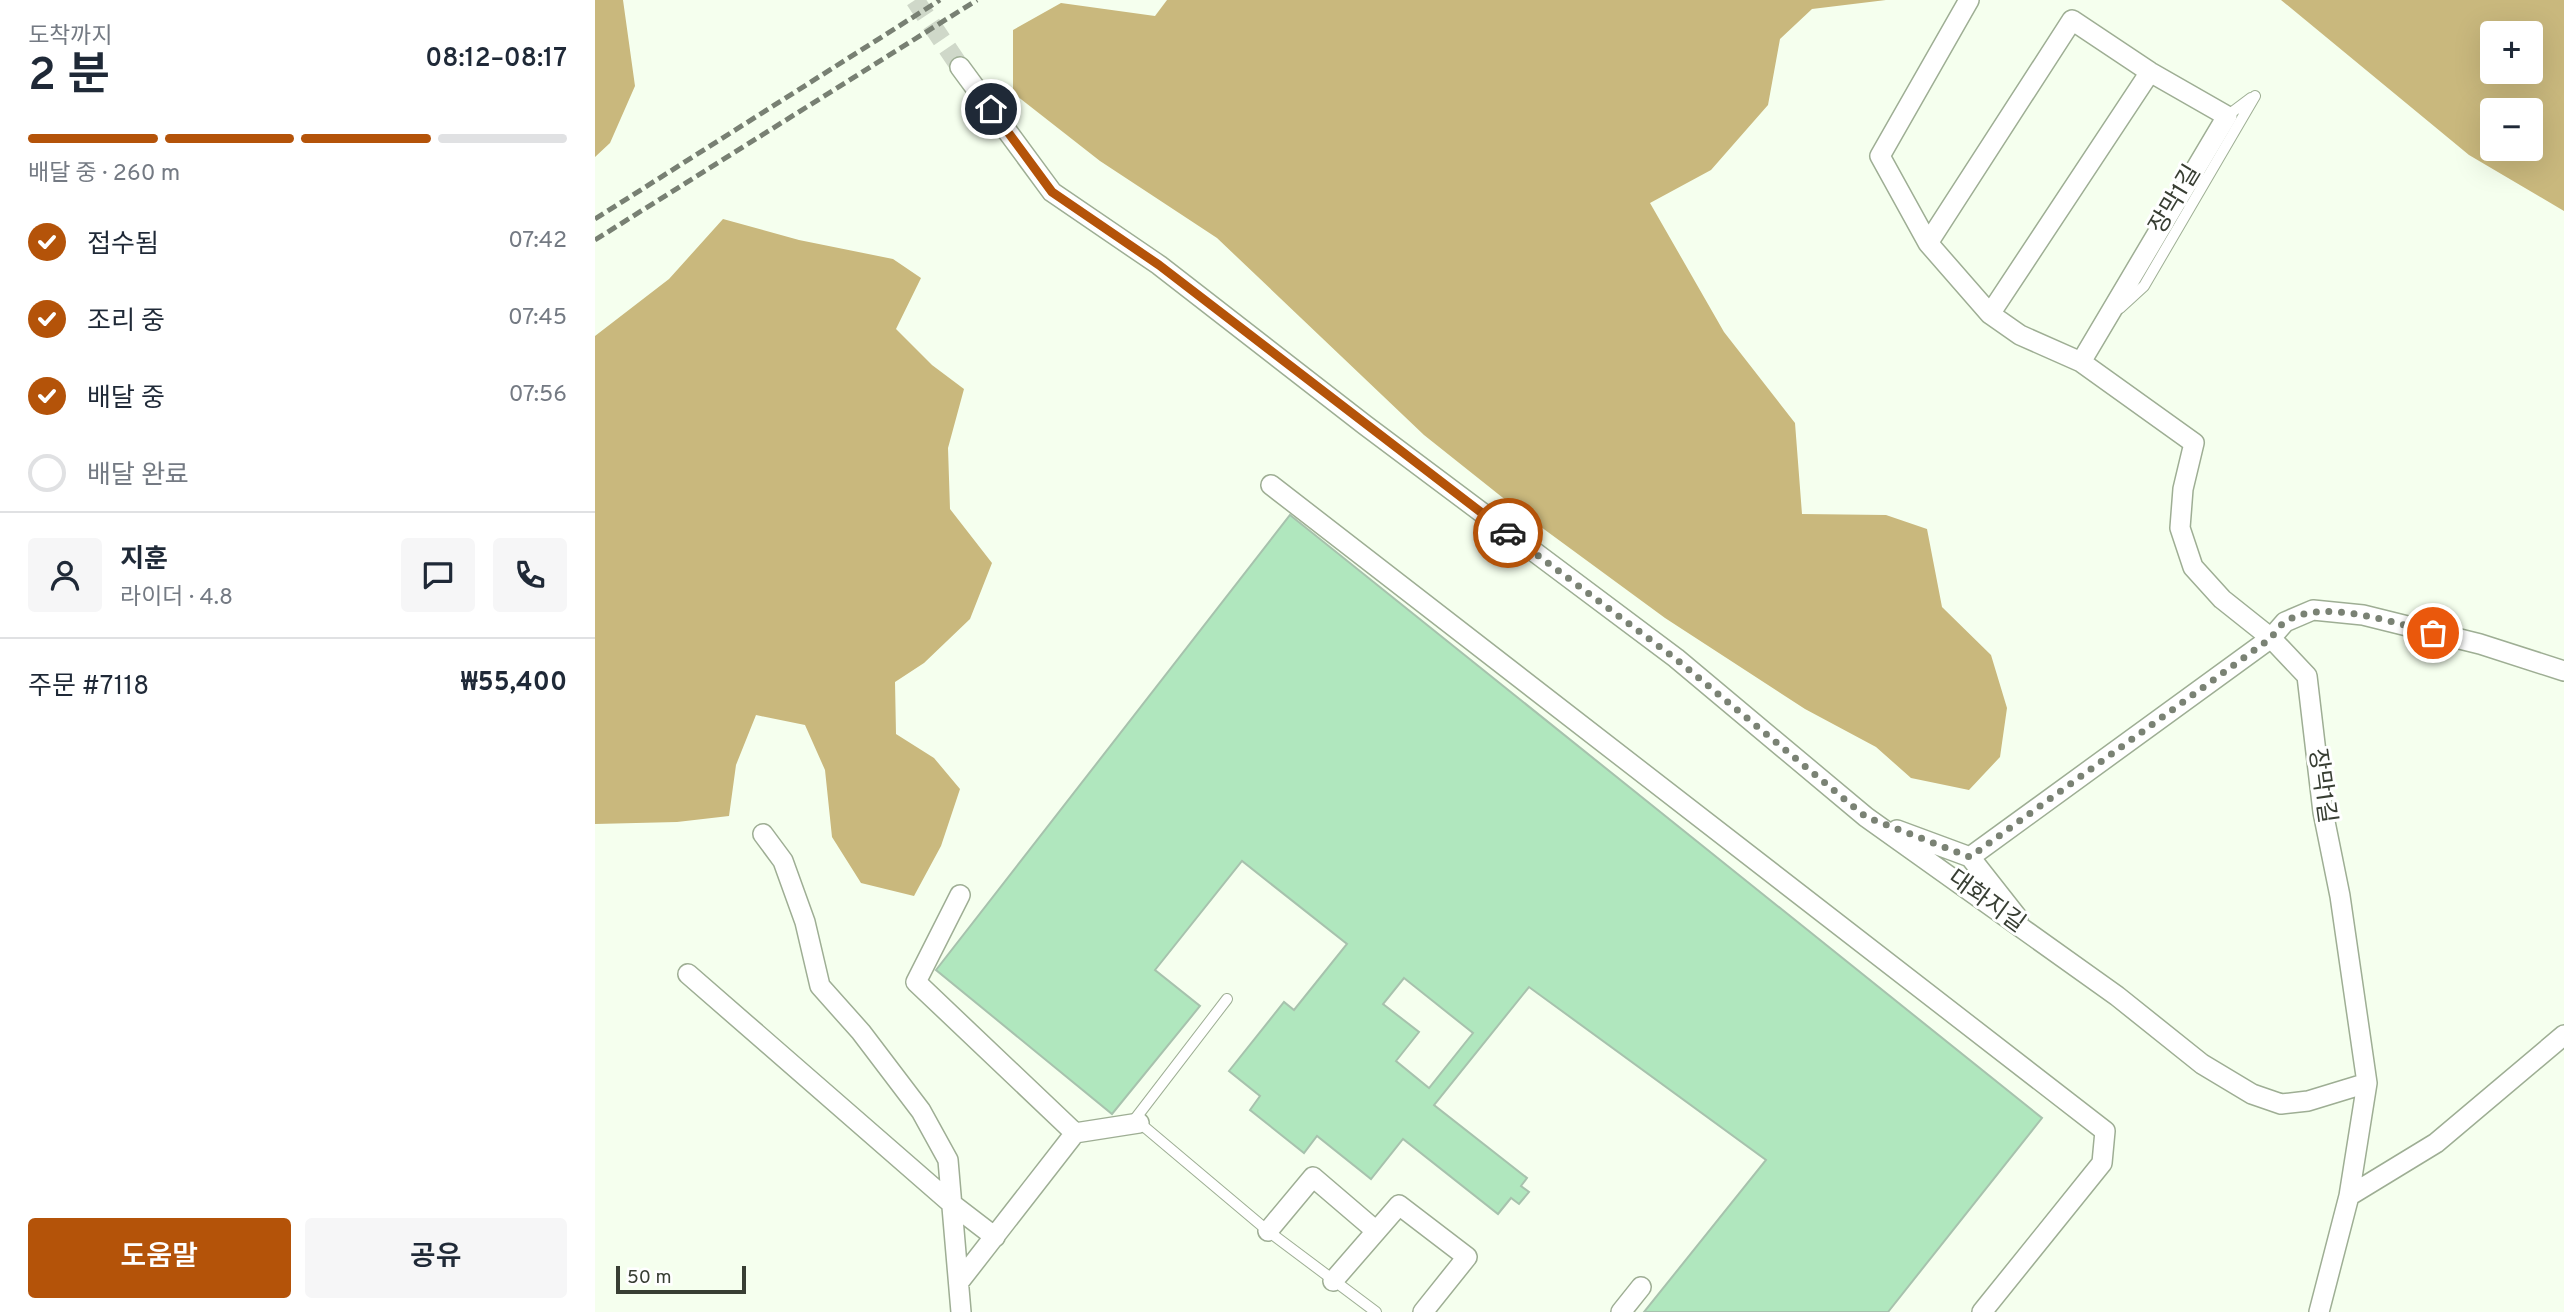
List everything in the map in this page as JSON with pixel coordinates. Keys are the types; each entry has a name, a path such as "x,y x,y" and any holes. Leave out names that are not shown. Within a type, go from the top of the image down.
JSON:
{"street":[{"name":"장막1길","path":"1969,0 1880,156 1928,243 1990,314 2020,335 2081,362 2193,443 2183,489 2180,528 2193,566 2222,599 2271,638 2307,677 2323,813 2340,896 2367,1083 2349,1196 2319,1312"},
{"path":"1928,243 2072,20 2150,72 2227,116"},
{"name":"대화지길","path":"960,67 1052,192 1159,265 1365,425 1676,659 1866,817 2117,996 2202,1064 2252,1094 2281,1104 2308,1101 2367,1083"},
{"path":"1990,314 2150,72"},
{"name":"장막1길","path":"2081,362 2227,116"},
{"path":"1271,485 2105,1131 2102,1163 1982,1312"},
{"path":"1970,857 2271,638 2285,622 2313,611 2363,615 2480,645 2564,671"},
{"path":"1866,817 1970,857 2029,933"},
{"path":"762,834 783,861 805,922 820,986 862,1032 921,1111 948,1160 961,1312"},
{"path":"960,894 916,982 1075,1133"},
{"path":"688,974 952,1204 995,1237"},
{"path":"2349,1196 2436,1143 2564,1035"},
{"path":"959,1282 1075,1133 1139,1123"},
{"path":"1268,1231 1313,1177 1375,1230"},
{"path":"1333,1281 1399,1205 1467,1257 1423,1312"},
{"path":"1621,1312 1641,1287"}],"lane":[{"path":"2104,322 2144,286 2255,96 2227,116"},
{"path":"1227,999 1135,1119 1268,1231 1376,1312"}],"shaded area":[{"path":"595,0 623,0 635,86 610,143 595,157"},
{"path":"1167,0 1886,0 1812,9 1780,39 1768,105 1711,170 1650,203 1724,332 1795,423 1802,514 1886,515 1927,529 1942,607 1991,655 2007,708 2000,757 1969,790 1911,778 1876,747 1805,709 1665,618 1522,513 1424,435 1217,238 1100,161 1013,93 1013,30 1061,3 1155,16"},
{"path":"2281,0 2564,0 2564,211 2469,155"},
{"path":"723,219 799,240 893,259 921,278 896,329 932,365 964,389 948,448 950,509 992,563 970,619 924,663 895,682 896,734 934,758 960,789 941,846 914,896 861,883 832,837 825,770 805,725 756,715 736,765 729,816 677,822 595,824 595,336 669,279"}],"building":[{"path":"1290,515 2042,1118 1888,1312 1644,1312 1766,1160 1529,987 1434,1105 1527,1178 1521,1186 1529,1192 1519,1204 1511,1198 1498,1214 1403,1139 1371,1179 1317,1136 1304,1153 1250,1110 1260,1096 1229,1071 1284,1002 1294,1010 1347,944 1242,861 1155,970 1200,1006 1112,1114 936,970","holes":["1404,978 1473,1033 1429,1088 1396,1061 1419,1032 1383,1004"]}],"tunnel":[{"path":"915,0 960,67"}],"railway":[{"path":"595,219 940,0"},
{"path":"595,240 977,0"}],"way so far":[{"path":"1508,533 1676,659 1866,817 1970,857 2271,638 2285,622 2313,611 2363,615 2433,633"}],"route":[{"path":"991,109 1052,192 1159,265 1508,533"}]}
